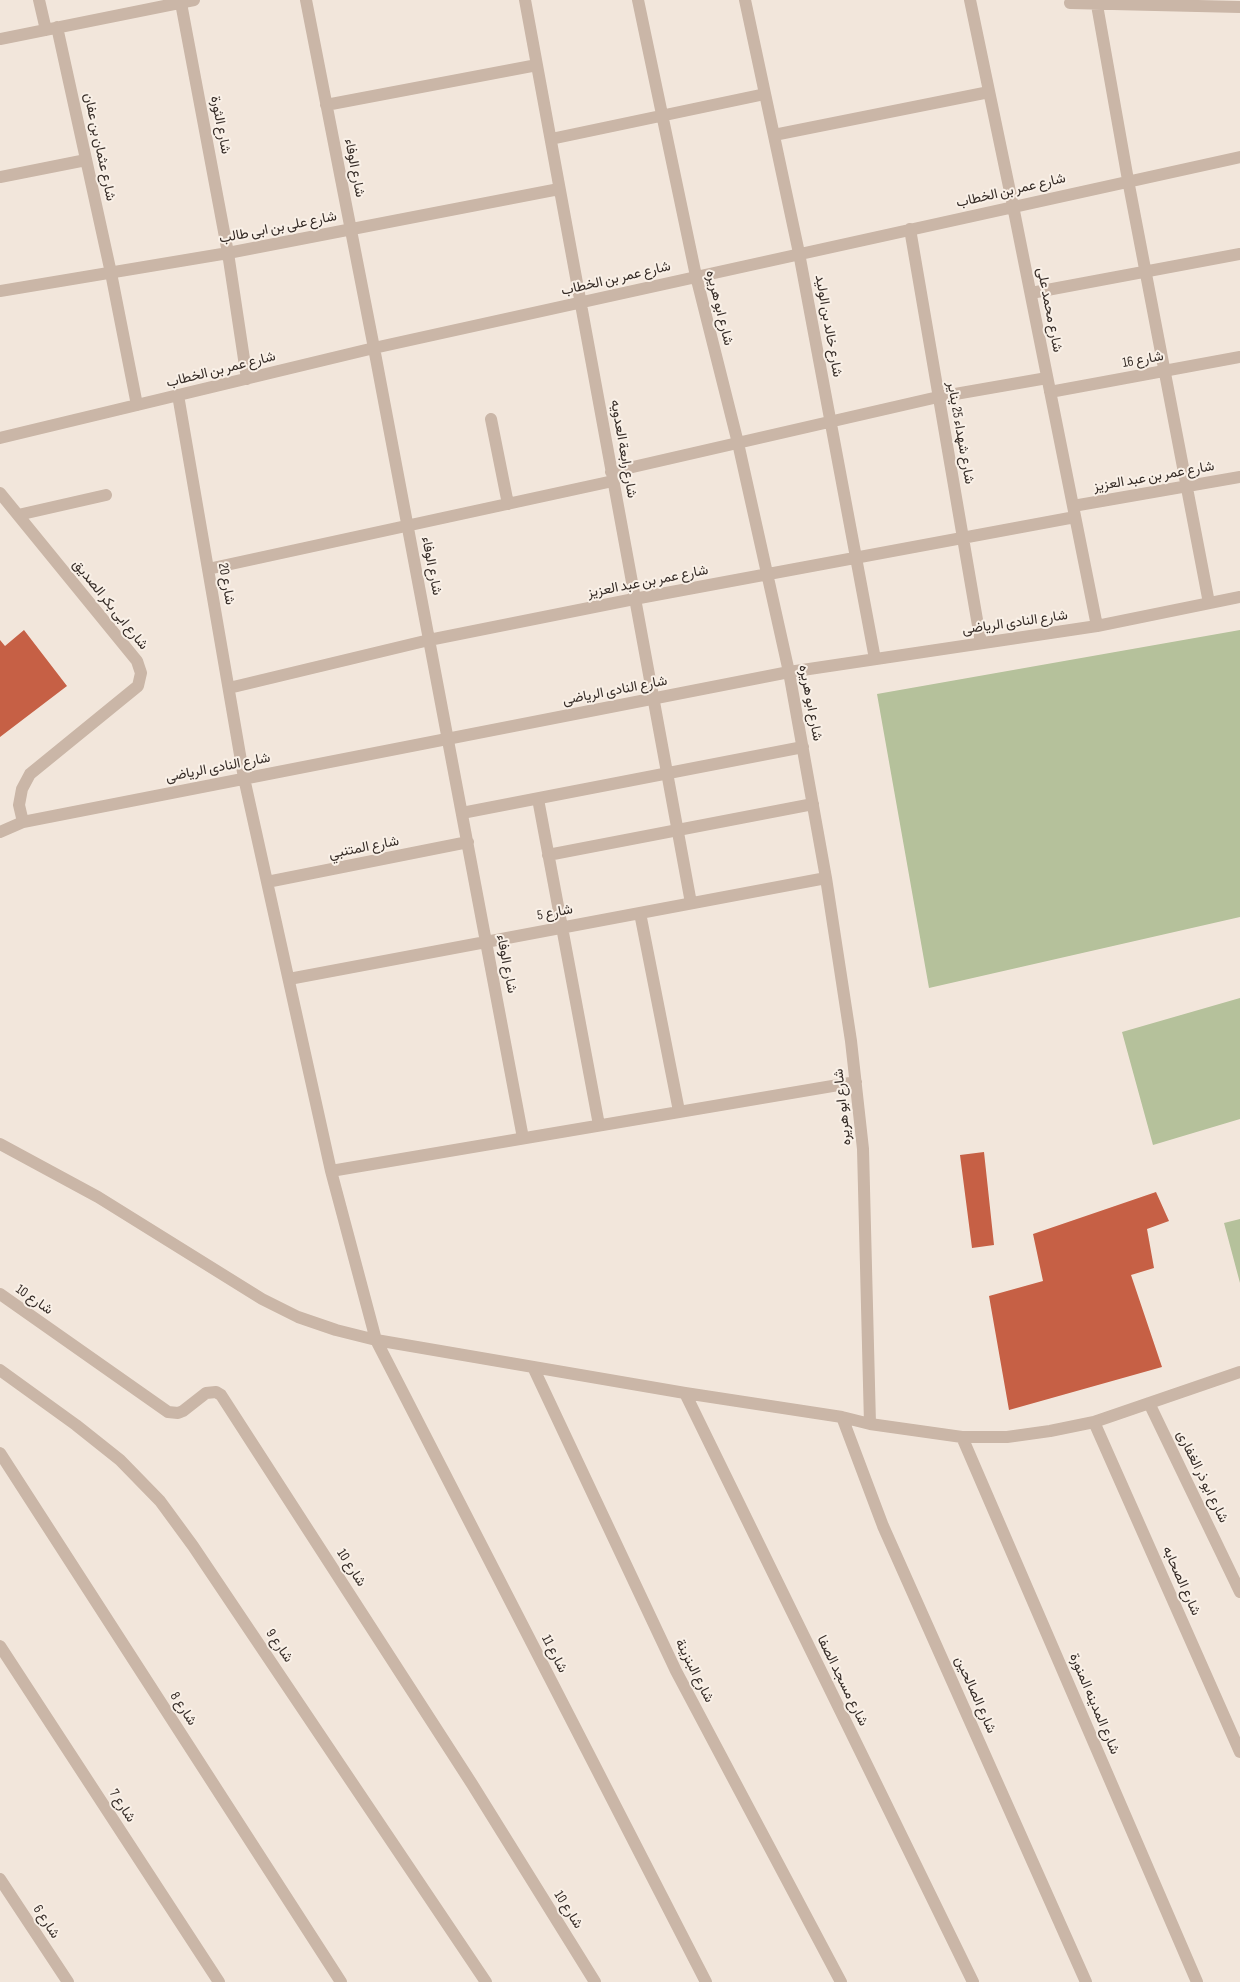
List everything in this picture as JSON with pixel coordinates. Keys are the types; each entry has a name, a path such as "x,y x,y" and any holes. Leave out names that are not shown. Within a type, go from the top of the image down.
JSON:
{"street":[{"name":"شارع عثمان بن عفان","path":"39,0 51,28 86,160 137,405"},
{"path":"0,39 159,3 181,3 194,0"},
{"name":"شارع الوفاء","path":"306,0 430,640 523,1138"},
{"name":"شارع رابعة العدويه","path":"525,0 691,903"},
{"name":"شارع ابو هريره","path":"638,0 696,276 738,443 789,672 826,878 856,1082 863,1149 870,1424"},
{"name":"شارع خالد بن الوليد","path":"745,0 799,253 874,659"},
{"name":"شارع محمد على","path":"970,0 1097,626"},
{"name":"شارع الثورة","path":"181,3 228,253 247,379"},
{"path":"1070,3 1240,8"},
{"path":"1097,5 1145,272 1209,603"},
{"path":"326,105 537,65"},
{"path":"774,135 989,92"},
{"path":"551,139 766,94"},
{"name":"شارع عمر بن الخطاب","path":"0,438 374,348 1128,180 1240,157"},
{"path":"0,176 86,160"},
{"name":"شارع على بن ابى طالب","path":"1,287 110,273 228,253 560,188"},
{"name":"شارع شهداء 25 يناير","path":"910,229 981,643"},
{"path":"1031,294 1240,254"},
{"name":"شارع 16","path":"1050,392 1240,357"},
{"path":"208,569 508,504 738,443 938,397 1047,378"},
{"name":"شارع 20","path":"178,396 244,778 289,979"},
{"path":"491,419 508,504"},
{"name":"شارع عمر بن عبد العزيز","path":"229,688 430,640 634,599 963,538 1186,486 1240,477"},
{"name":"شارع ابى بكر الصديق","path":"0,493 137,661 141,673 138,686 30,774 22,789 19,805 23,822"},
{"path":"18,515 106,495"},
{"name":"شارع النادى الرياضى","path":"0,832 23,822 789,672 1097,626 1240,597"},
{"path":"462,813 803,747"},
{"path":"538,799 599,1125"},
{"path":"548,855 813,804"},
{"name":"شارع المتنبي","path":"267,882 468,842"},
{"name":"شارع 5","path":"289,979 826,878"},
{"path":"640,913 679,1111"},
{"name":"شارع 11","path":"289,979 331,1171 376,1340 706,1982"},
{"path":"331,1171 856,1082"},
{"path":"0,1144 98,1197 262,1299 298,1317 336,1330 376,1340 685,1393 842,1417 870,1424 962,1437 1006,1436 1050,1431 1094,1422 1240,1372"},
{"name":"شارع 10","path":"0,1294 168,1412 178,1413 183,1411 206,1393 216,1392 221,1395 472,1784 595,1982"},
{"name":"شارع البنزينة","path":"533,1367 676,1671 841,1982"},
{"name":"شارع 9","path":"0,1370 76,1424 120,1460 160,1501 194,1546 486,1982"},
{"name":"شارع مسجد الصفا","path":"685,1393 973,1982"},
{"name":"شارع ابو ذر الغفارى","path":"1150,1403 1240,1592"},
{"name":"شارع الصالحين","path":"842,1417 883,1526 1086,1982"},
{"name":"شارع الصحابه","path":"1094,1422 1240,1752"},
{"name":"شارع المدينه المنورة","path":"962,1437 1197,1982"},
{"name":"شارع 8","path":"0,1453 341,1982"},
{"name":"شارع 7","path":"0,1646 219,1982"},
{"name":"شارع 6","path":"0,1879 68,1982"}],"green space":[{"path":"1240,630 1240,917 929,988 877,694"},
{"path":"1240,998 1240,1119 1153,1145 1122,1032"},
{"path":"1240,1219 1240,1283 1224,1223"}],"building":[{"path":"24,630 67,686 0,737 0,640 5,646"},
{"path":"984,1152 994,1245 972,1248 960,1155"},
{"path":"1156,1192 1169,1221 1147,1229 1154,1268 1131,1275 1162,1367 1009,1410 989,1296 1043,1281 1033,1234"}]}
